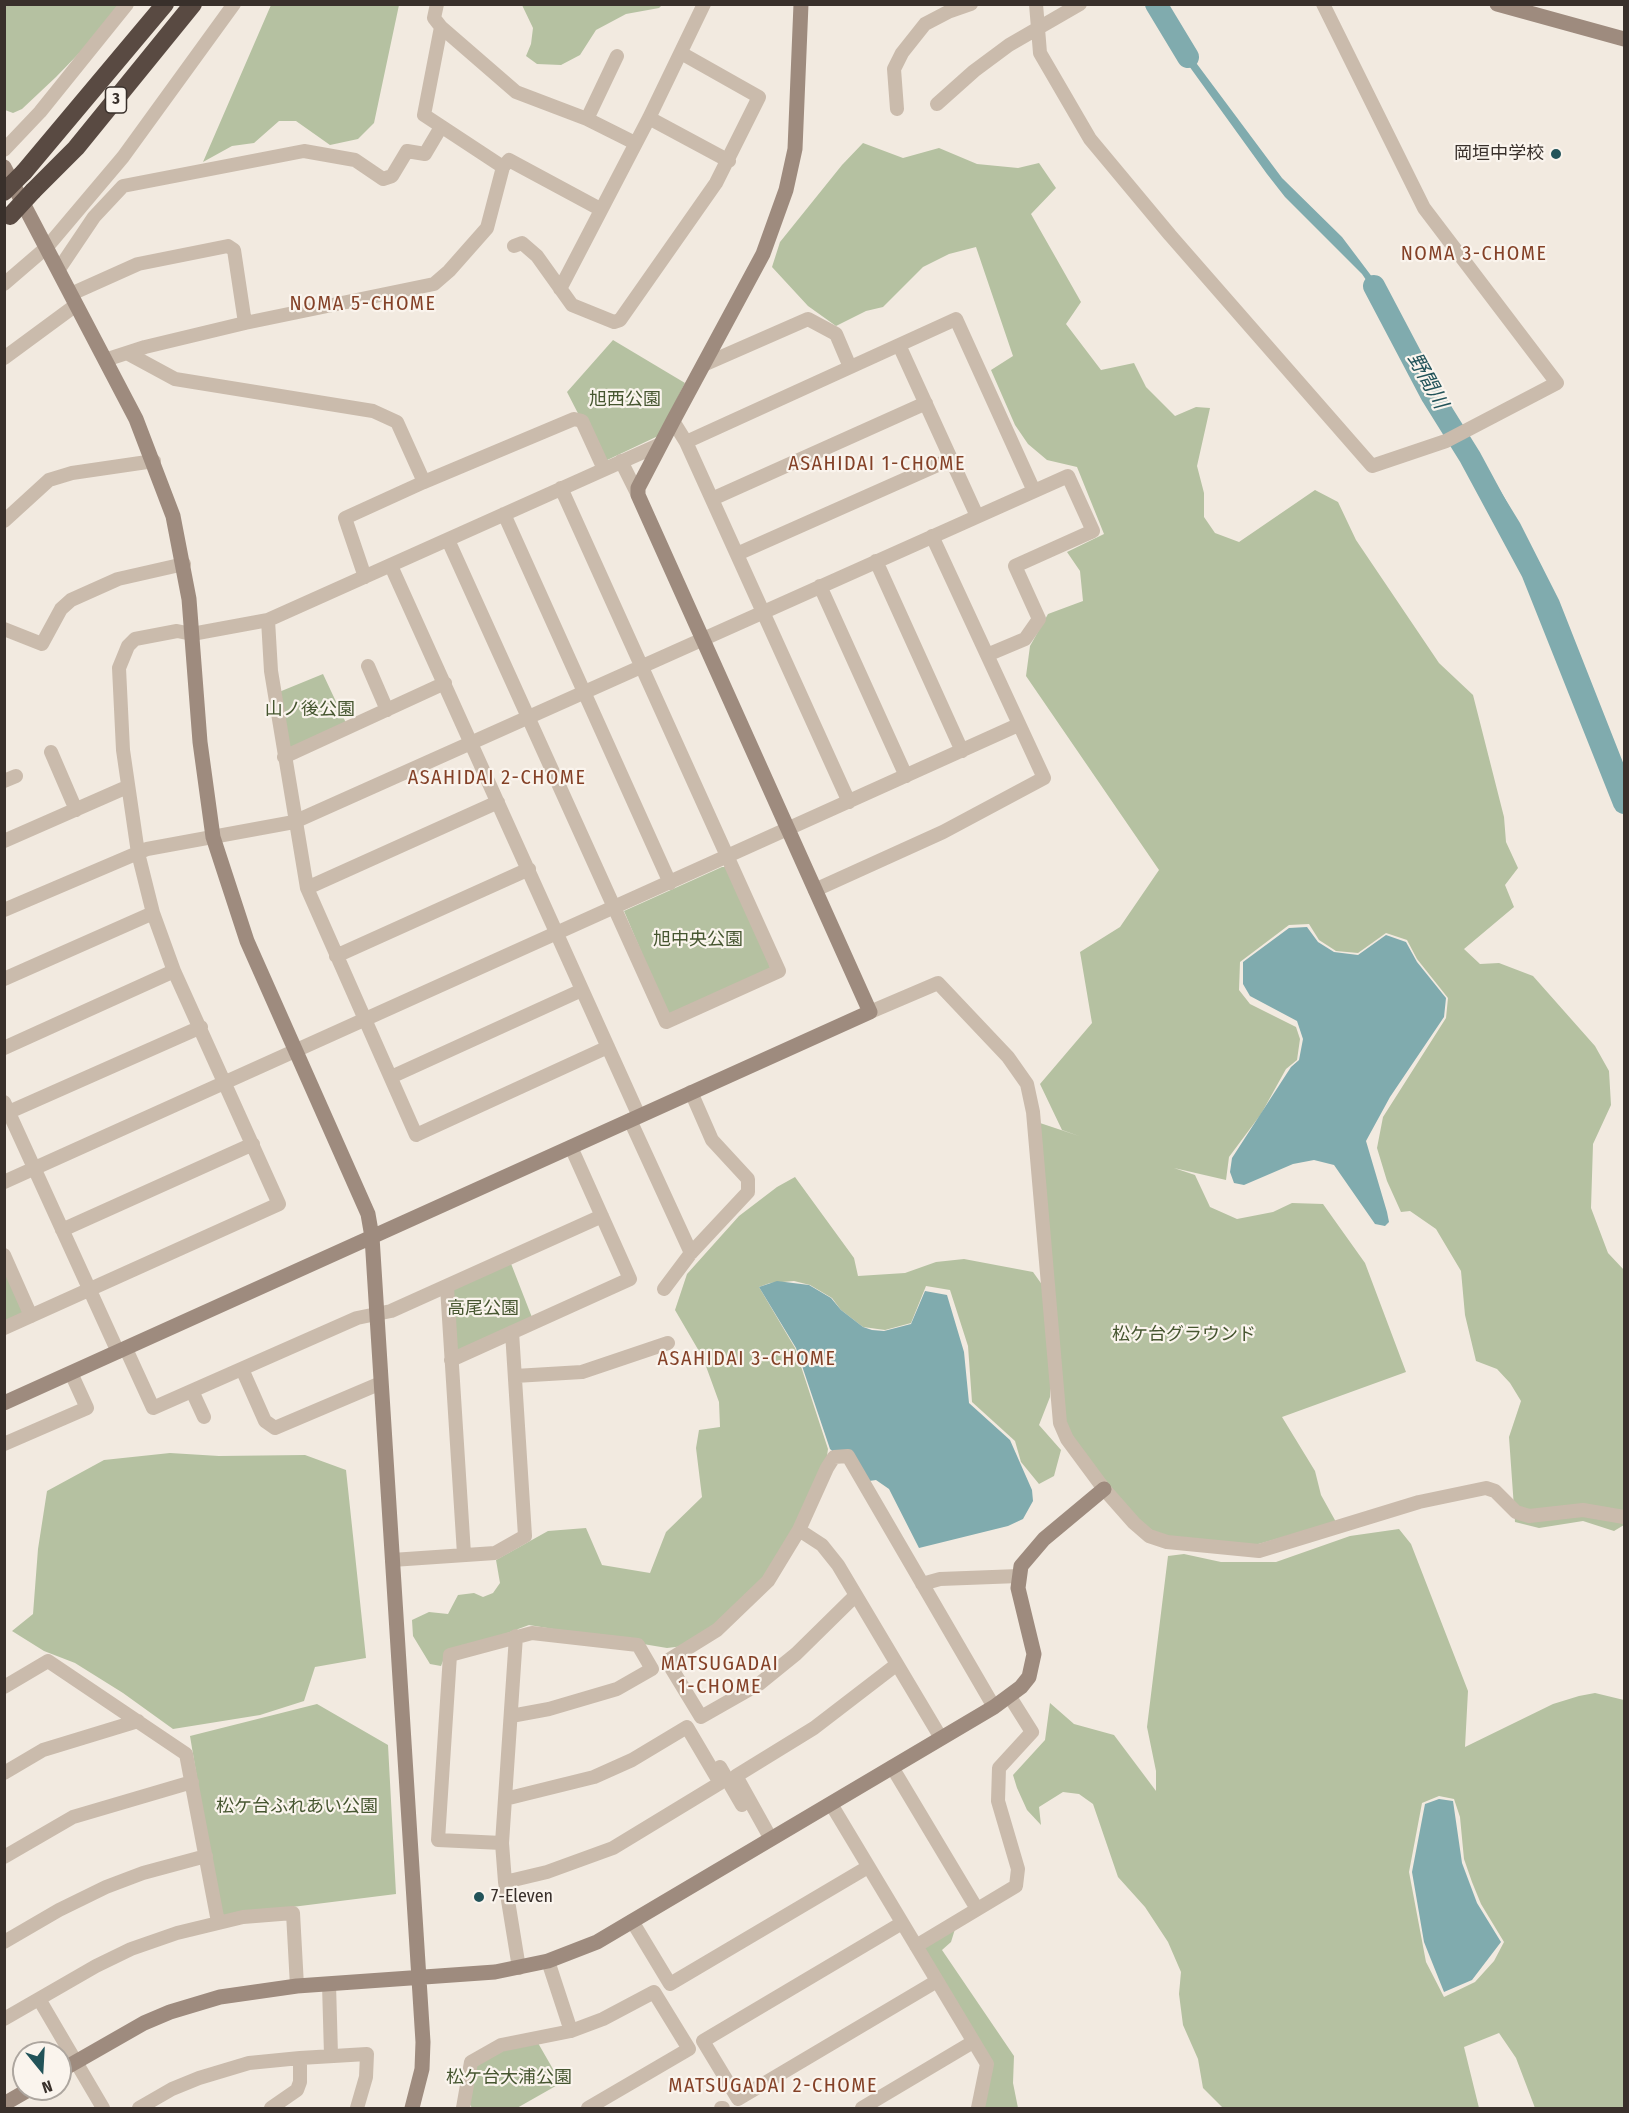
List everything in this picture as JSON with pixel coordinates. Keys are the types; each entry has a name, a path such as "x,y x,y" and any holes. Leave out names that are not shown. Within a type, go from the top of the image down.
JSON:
{"highway":[{"name":"3","path":"4,192 24,172 165,4"},
{"name":"3","path":"7,219 76,148 193,4"}],"street":[{"path":"4,150 40,112 127,4"},
{"path":"4,284 47,247 123,156 234,4"},
{"path":"437,4 434,18 441,27 516,92 586,119 635,143"},
{"path":"560,288 649,118 704,4"},
{"path":"638,495 638,488 763,254 786,190 795,149 801,4"},
{"path":"897,109 894,69 902,53 925,24 948,12 971,4"},
{"path":"1036,4 1040,54 1046,69 1068,99 1090,140 1372,466 1446,441 1557,383 1424,208 1323,4"},
{"path":"937,104 974,71 1009,45 1080,4"},
{"path":"1497,4 1624,39"},
{"path":"441,27 424,115 503,167"},
{"path":"514,246 522,243 537,256 572,304 614,322 621,321 729,161 759,97 681,53"},
{"path":"586,119 617,56"},
{"path":"649,118 729,161"},
{"path":"59,269 94,217 123,186 304,152 355,160 383,179 392,176 407,151 424,154 441,127"},
{"path":"105,360 245,323 434,284 449,272 487,228 503,167 509,160 600,209"},
{"path":"4,167 59,269 154,460 173,516 184,564 200,742 213,837 247,941 368,1214 372,1236 423,2042 422,2069 412,2109"},
{"path":"4,358 74,299 138,264 228,246 234,249 245,323"},
{"path":"703,365 808,319 836,334 850,367"},
{"path":"686,442 956,319 1034,491"},
{"path":"899,345 977,516"},
{"path":"127,353 175,378 373,411 397,422 424,482"},
{"path":"712,500 926,403"},
{"path":"364,578 345,518 424,482 574,419 582,421 604,469"},
{"path":"673,421 686,442 849,802"},
{"path":"4,1328 279,1204 174,971 153,913 138,853 127,787 119,668 128,646 135,639 177,631 192,634 268,620 661,444"},
{"path":"737,554 951,459"},
{"path":"4,521 49,480 72,473 154,460"},
{"path":"621,461 870,1012"},
{"path":"4,910 147,849 294,822 1068,476 1093,531 1015,566 1039,620 1025,639 987,655"},
{"path":"448,540 666,1022 779,971 561,488"},
{"path":"504,514 670,883"},
{"path":"815,890 943,832 1044,778 932,536"},
{"path":"876,561 962,751"},
{"path":"4,629 42,644 61,609 71,600 118,579 184,564"},
{"path":"391,566 608,1047 634,1118 691,1253"},
{"path":"820,586 906,776"},
{"path":"268,620 271,671 294,822 307,888 417,1135 608,1047"},
{"path":"368,666 387,710"},
{"path":"284,758 445,683"},
{"path":"4,1182 366,1021 1018,725"},
{"path":"51,752 76,810"},
{"path":"4,841 127,787"},
{"path":"307,888 498,802"},
{"path":"336,956 529,869"},
{"path":"4,979 153,913"},
{"path":"4,1048 174,971"},
{"path":"4,1403 938,982 1008,1057 1027,1084 1033,1112 1060,1423 1067,1439 1104,1489 1140,1530 1158,1540 1248,1552 1269,1549 1419,1502 1486,1488 1495,1491 1516,1512 1529,1516 1583,1510 1624,1517"},
{"path":"391,1077 582,990"},
{"path":"201,1027 7,1107 89,1290 153,1408 357,1318 391,1311 602,1216"},
{"path":"664,1289 691,1253 748,1192 748,1179 712,1140 691,1092"},
{"path":"62,1230 253,1144"},
{"path":"451,1359 630,1279 571,1147"},
{"path":"4,1255 31,1316"},
{"path":"447,1287 464,1554"},
{"path":"392,1560 495,1553 525,1536 512,1332"},
{"path":"515,1376 582,1372 668,1342"},
{"path":"242,1369 265,1421 275,1428 381,1383"},
{"path":"4,1444 87,1408 71,1373"},
{"path":"192,1391 204,1417"},
{"path":"855,1596 796,1654 759,1684 701,1717 667,1661 717,1629 741,1609 768,1581 799,1530 834,1457 848,1456 994,1707"},
{"path":"72,2064 144,2023 170,2012 220,1997 297,1986 419,1978 519,1968 548,1961 597,1942 1010,1697 1029,1677 1034,1654 1018,1588 1019,1576 1029,1553 1104,1489"},
{"path":"799,1530 822,1545 941,1738"},
{"path":"922,1584 940,1579 1019,1576"},
{"path":"502,1843 438,1840 450,1655 532,1633 638,1645 652,1669 617,1689 560,1706 512,1716"},
{"path":"516,1636 502,1843 505,1882 519,1968"},
{"path":"658,1660 768,1841"},
{"path":"4,1687 48,1661 186,1754 218,1922"},
{"path":"768,1841 736,1776 814,1728 896,1665"},
{"path":"916,1946 1016,1886 1018,1869 998,1801 999,1768 1032,1731 1010,1697"},
{"path":"4,1773 43,1750 138,1721"},
{"path":"505,1799 594,1777 632,1760 687,1727 720,1784 613,1848 547,1872 505,1882"},
{"path":"892,1767 977,1909"},
{"path":"4,1857 73,1816 192,1782"},
{"path":"831,1804 987,2064 978,2109"},
{"path":"4,1942 59,1910 106,1887 143,1873 206,1856"},
{"path":"628,1923 669,1984 868,1867"},
{"path":"4,2019 96,1966 131,1949 177,1933 243,1917 293,1913 297,1986"},
{"path":"628,1923 734,2109"},
{"path":"902,1923 703,2041 738,2099 937,1981"},
{"path":"548,1961 570,2031"},
{"path":"329,1984 332,2055"},
{"path":"466,2106 471,2062 501,2045 570,2031 603,2019 654,1992 689,2049 588,2109"},
{"path":"39,1999 57,2041"},
{"path":"862,2109 973,2042"},
{"path":"139,2109 172,2089 249,2063 367,2054 366,2077 357,2109"},
{"path":"271,2109 297,2090 300,2082 300,2058"},
{"path":"72,2071 103,2109"},
{"path":"72,2073 94,2109"}],"green space":[{"path":"4,5 120,5 89,43 56,77 22,109 13,113 5,110"},
{"path":"271,5 399,5 374,123 358,139 330,145 296,121 279,121 254,143 232,146 203,162"},
{"path":"522,5 662,5 659,8 626,14 596,30 580,55 561,65 537,64 526,56 531,44 533,28"},
{"name":"松ケ台グラウンド","path":"863,143 903,158 939,148 977,164 1018,168 1039,163 1056,188 1031,214 1081,302 1066,324 1101,370 1134,363 1146,387 1175,416 1196,407 1210,408 1197,466 1204,493 1204,517 1215,533 1239,542 1315,490 1338,502 1356,540 1439,663 1473,695 1504,817 1506,842 1518,868 1505,885 1514,907 1464,949 1480,964 1499,963 1533,976 1595,1046 1609,1071 1611,1105 1593,1144 1591,1208 1608,1253 1624,1270 1624,1525 1614,1531 1583,1521 1539,1528 1515,1522 1509,1437 1521,1401 1510,1383 1497,1369 1476,1361 1465,1315 1461,1271 1436,1229 1410,1211 1401,1212 1387,1181 1377,1148 1383,1117 1446,1018 1448,998 1417,959 1407,940 1386,933 1358,953 1336,951 1319,940 1309,924 1289,925 1240,962 1239,990 1250,1004 1296,1027 1300,1039 1297,1060 1286,1069 1261,1114 1229,1157 1226,1180 1174,1168 1195,1175 1210,1207 1237,1219 1273,1212 1292,1203 1323,1204 1365,1263 1406,1372 1282,1417 1315,1471 1321,1495 1336,1522 1248,1547 1158,1535 1129,1512 1069,1432 1063,1411 1037,1122 1079,1136 1062,1130 1040,1084 1092,1023 1080,952 1120,927 1159,870 1026,676 1030,646 1048,614 1083,601 1080,571 1067,552 1104,534 1077,467 1047,460 1028,444 1015,425 991,370 1013,356 976,247 949,254 923,267 883,307 866,311 836,326 808,306 772,267 780,242 842,165"},
{"name":"旭西公園","path":"613,340 685,383 658,436 603,462 567,392"},
{"name":"山ノ後公園","path":"323,674 346,723 288,752 279,692"},
{"name":"旭中央公園","path":"726,867 771,969 668,1015 624,911"},
{"path":"795,1177 854,1258 858,1276 905,1273 936,1262 964,1259 1033,1272 1043,1286 1050,1363 1050,1397 1039,1425 1061,1450 1054,1476 1039,1484 1021,1462 1015,1441 972,1402 968,1346 950,1290 926,1286 911,1323 885,1330 863,1327 841,1310 832,1298 810,1285 794,1281 770,1283 759,1287 795,1348 828,1449 826,1463 810,1501 758,1585 711,1628 684,1646 667,1648 529,1625 445,1656 441,1666 430,1664 413,1636 412,1620 429,1612 448,1614 458,1595 474,1593 483,1597 493,1593 500,1583 496,1560 548,1531 586,1528 602,1565 650,1573 666,1532 702,1497 696,1448 699,1430 720,1427 719,1402 703,1358 675,1310 687,1274 739,1216 777,1187"},
{"name":"高尾公園","path":"510,1261 533,1320 453,1357 449,1289"},
{"path":"4,1263 28,1315 4,1326"},
{"path":"170,1453 219,1456 305,1455 346,1470 366,1658 315,1667 304,1701 260,1715 173,1729 123,1693 75,1663 44,1651 12,1631 33,1614 38,1549 47,1491 104,1460"},
{"path":"1399,1529 1411,1544 1468,1691 1465,1747 1553,1704 1579,1696 1595,1693 1624,1700 1624,2108 1535,2108 1516,2058 1499,2033 1464,2047 1479,2108 1223,2108 1203,2088 1198,2059 1183,2025 1179,1994 1181,1972 1168,1942 1145,1907 1118,1877 1093,1804 1079,1794 1063,1792 1039,1807 1041,1825 1027,1810 1013,1775 1045,1740 1050,1703 1074,1724 1114,1735 1156,1791 1156,1771 1147,1727 1168,1556 1184,1554 1221,1562 1276,1562 1350,1536","holes":["1439,1796 1454,1799 1460,1817 1464,1859 1472,1882 1481,1904 1504,1942 1494,1961 1475,1982 1444,1997 1426,1962 1409,1872 1422,1803"]},
{"name":"松ケ台ふれあい公園","path":"317,1704 388,1745 396,1894 220,1916 190,1736"},
{"path":"956,1926 951,1942 942,1950 1014,2056 1013,2083 1018,2108 983,2108 992,2064 924,1947"},
{"name":"松ケ台大浦公園","path":"538,2043 561,2083 517,2108 472,2108 468,2101 473,2063 501,2047"}],"water":[{"name":"野間川","path":"1145,5 1153,5 1282,178 1342,237 1388,298 1457,420 1520,523 1559,600 1624,765 1624,789 1556,611 1507,516 1463,446 1398,327 1362,274 1285,197"},
{"path":"1307,927 1318,942 1334,952 1358,955 1386,935 1406,942 1417,962 1446,998 1444,1017 1390,1097 1366,1141 1387,1212 1389,1222 1385,1226 1375,1224 1334,1165 1314,1160 1293,1164 1244,1185 1234,1183 1230,1172 1232,1158 1291,1067 1299,1060 1303,1039 1297,1021 1250,996 1243,984 1243,962 1289,928"},
{"path":"777,1281 809,1285 831,1298 841,1310 863,1327 884,1331 911,1324 925,1291 947,1295 964,1352 969,1403 1010,1440 1032,1490 1033,1501 1023,1519 1008,1526 919,1548 889,1489 876,1480 869,1481 830,1449 796,1348 759,1287"},
{"path":"1439,1799 1453,1801 1462,1863 1477,1903 1501,1942 1472,1980 1444,1992 1424,1942 1412,1872 1425,1804"}],"waterway":[{"name":"野間川","path":"1156,4 1188,57"},
{"name":"野間川","path":"1374,286 1432,396 1470,457 1532,572 1624,803"}],"place":[{"name":"岡垣中学校","path":"1556,154"},
{"name":"7-Eleven","path":"479,1897"}],"district":[{"name":"NOMA 3-CHOME","path":"1474,254"},
{"name":"NOMA 5-CHOME","path":"363,304"},
{"name":"ASAHIDAI 1-CHOME","path":"877,464"},
{"name":"ASAHIDAI 2-CHOME","path":"497,778"},
{"name":"ASAHIDAI 3-CHOME","path":"747,1359"},
{"name":"MATSUGADAI 1-CHOME","path":"720,1676"},
{"name":"MATSUGADAI 2-CHOME","path":"773,2086"}]}
